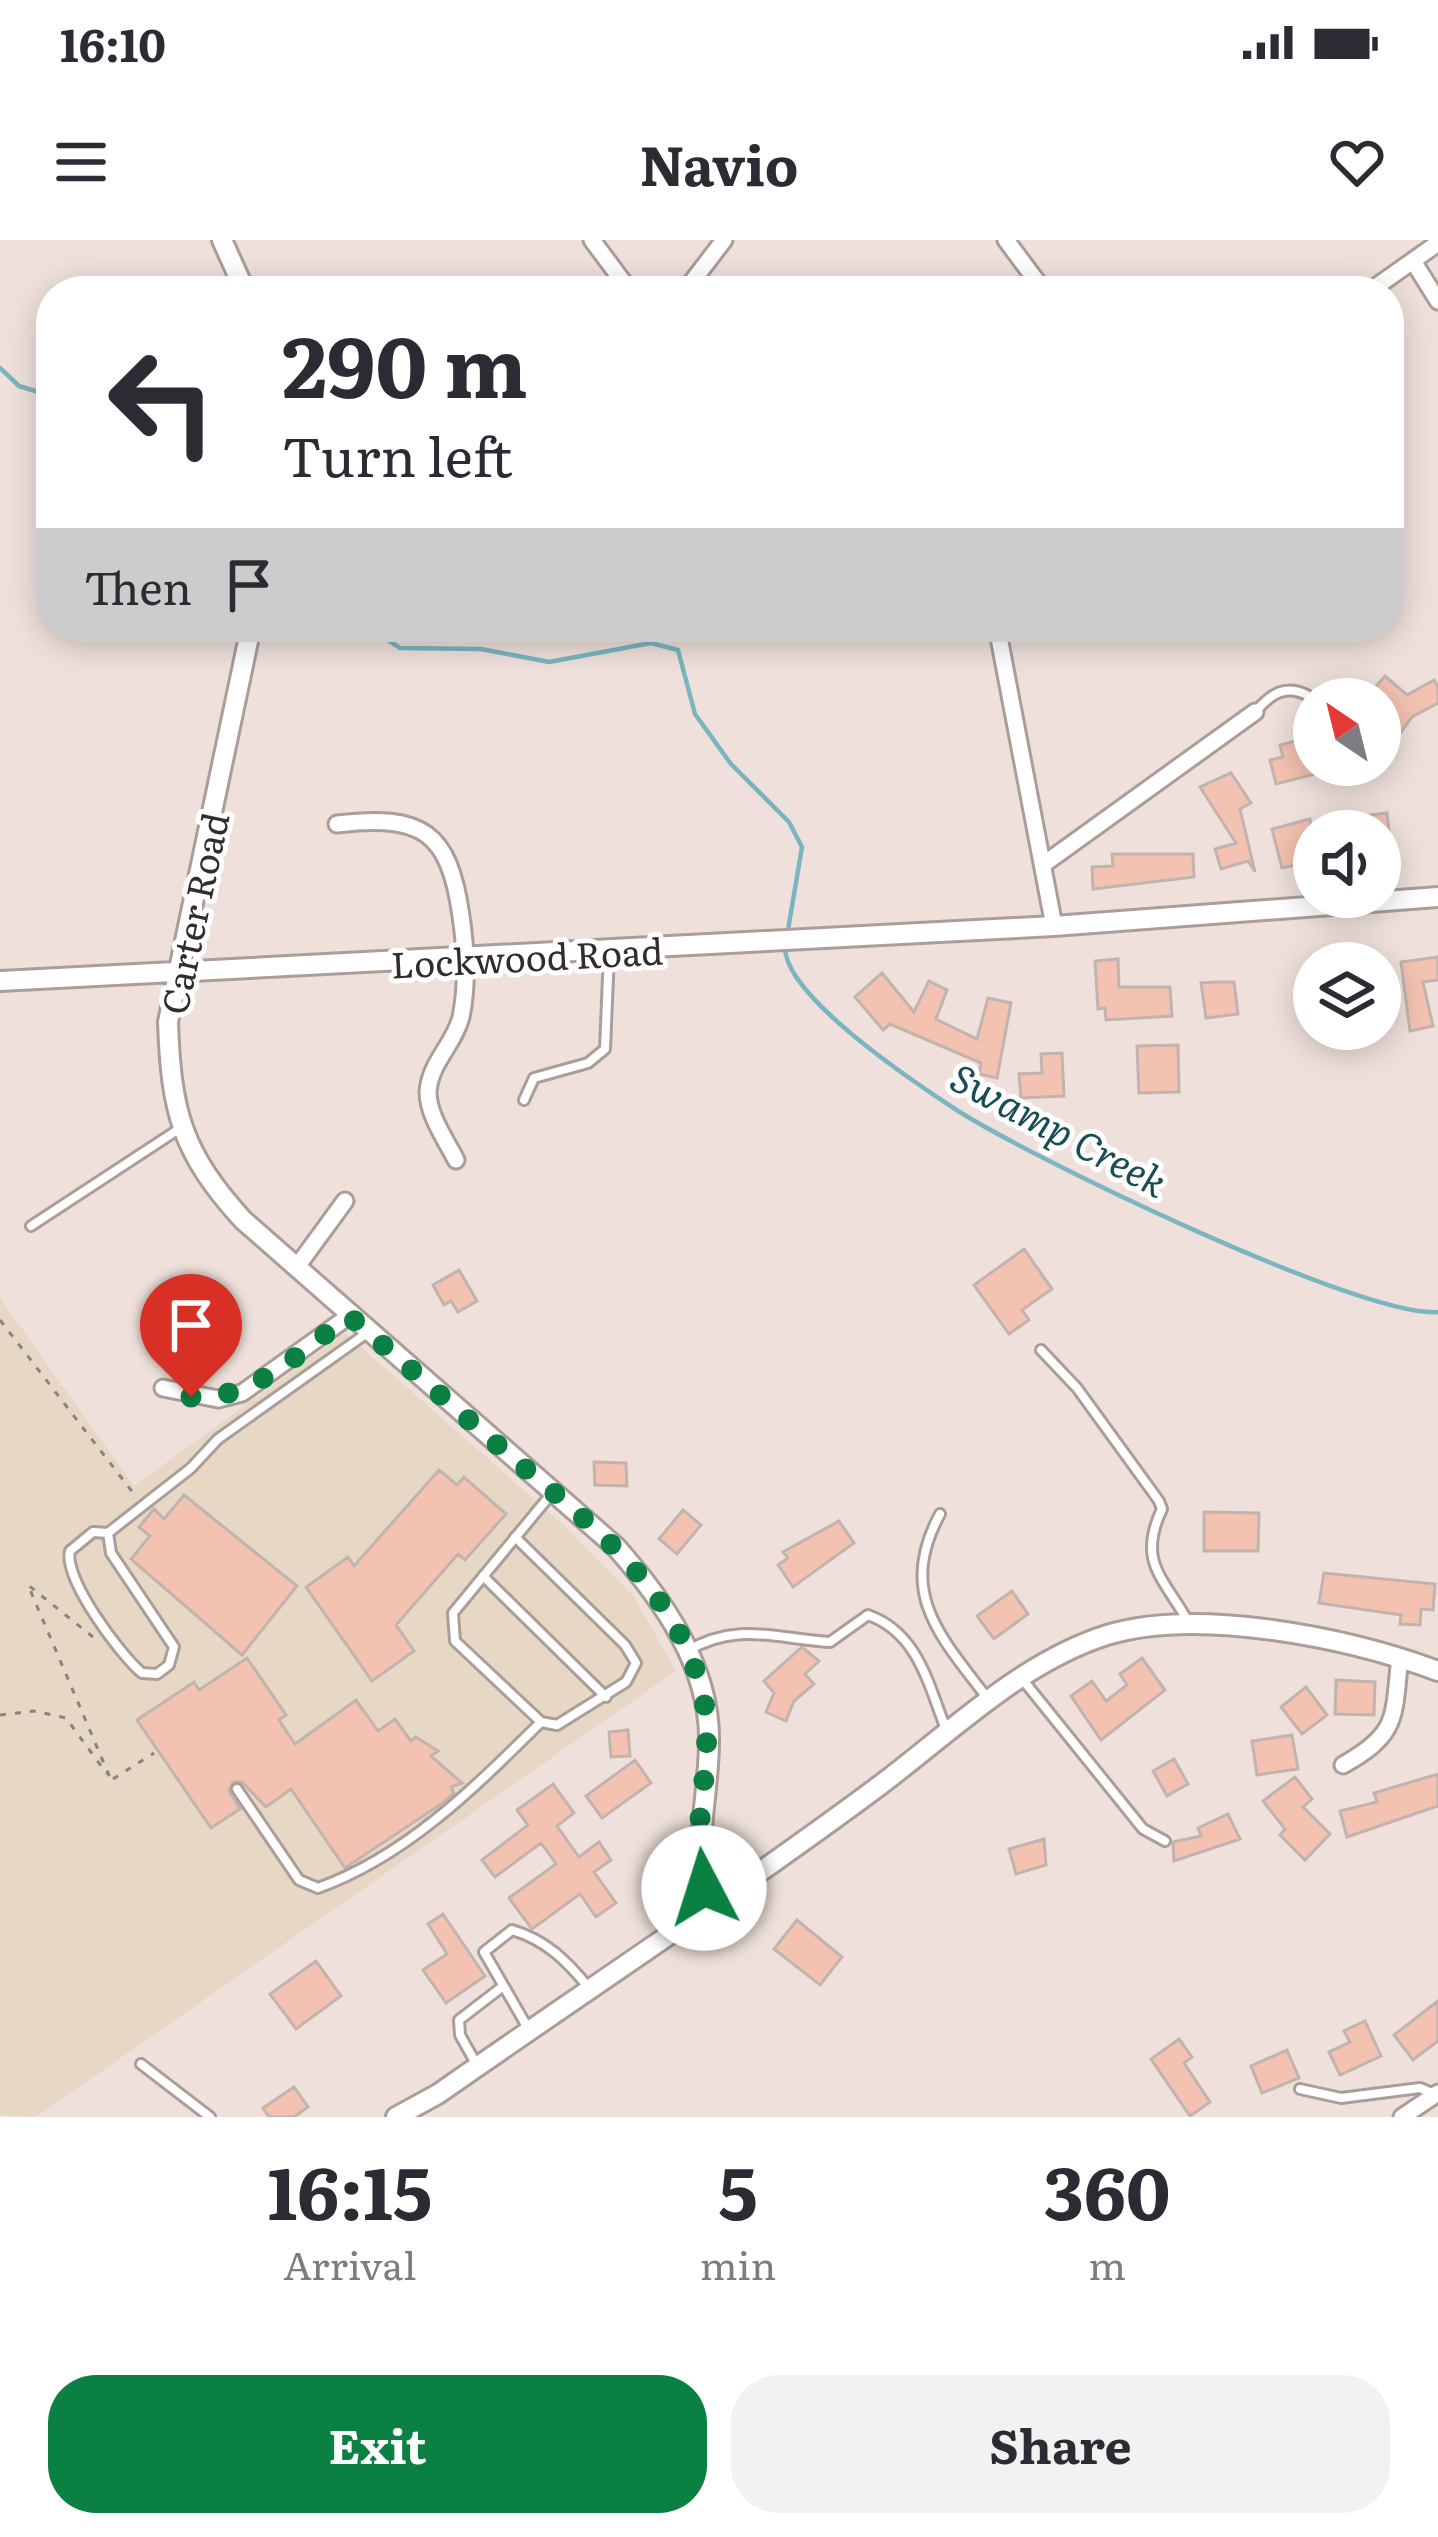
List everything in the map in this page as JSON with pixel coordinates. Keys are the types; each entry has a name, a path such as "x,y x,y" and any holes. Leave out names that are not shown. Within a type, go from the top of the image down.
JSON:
{"street":[{"path":"222,240 238,276"},
{"path":"592,240 618,276"},
{"path":"696,276 724,240"},
{"path":"1006,240 1033,276"},
{"path":"1392,276 1438,242"},
{"path":"1413,261 1438,301"},
{"name":"Carter Road","path":"248,642 168,1022 170,1089 178,1129 218,1192 296,1268 616,1547 649,1585 700,1682 710,1739 697,1842 709,1907"},
{"path":"1000,642 1054,926"},
{"path":"1044,864 1256,712"},
{"path":"338,824 385,818 411,826 444,850 454,867 467,960 460,1022 432,1070 428,1090 429,1105 456,1160"},
{"name":"Lockwood Road","path":"0,981 874,937 1438,897"},
{"path":"296,1268 345,1202"},
{"path":"163,1388 218,1399 242,1393 349,1316"},
{"path":"396,2117 478,2067 709,1907 989,1701 1107,1635 1190,1625 1298,1636 1400,1657 1438,1671"},
{"path":"1343,1765 1379,1745 1391,1730 1400,1657"},
{"path":"1402,2117 1437,2094"}],"lane":[{"path":"1256,712 1274,694 1293,691"},
{"path":"524,1100 534,1078 588,1063 605,1049 609,952"},
{"path":"31,1226 178,1129"},
{"path":"108,1533 111,1553 174,1648 169,1665 157,1674 135,1667 68,1568 70,1552 93,1532 108,1533 191,1468 218,1439 371,1335"},
{"path":"1041,1350 1077,1388 1159,1501 1162,1509 1151,1533 1150,1557 1190,1625"},
{"path":"515,1538 625,1645 636,1663 626,1682 557,1726 541,1722 455,1641 453,1613 553,1492"},
{"path":"940,1514 921,1549 930,1612 949,1650 989,1701"},
{"path":"483,1576 606,1697"},
{"path":"687,1651 728,1632 764,1631 830,1642 868,1615 887,1621 914,1651 948,1733"},
{"path":"1022,1679 1144,1829 1166,1841"},
{"path":"237,1789 299,1880 318,1888 360,1870 447,1812 541,1722"},
{"path":"530,2031 484,1952 512,1930 535,1937 566,1960 590,1989"},
{"path":"478,2067 460,2035 459,2020 502,1987"},
{"path":"141,2064 210,2117"},
{"path":"1300,2089 1341,2098 1420,2088 1437,2094"}],"path":[{"path":"0,1320 141,1503"},
{"path":"96,1639 28,1585 111,1780"},
{"path":"0,1714 34,1711 66,1718 111,1780"},
{"path":"111,1780 154,1754"}],"shaded area":[{"path":"0,1298 134,1486 345,1333 568,1529 634,1597 676,1671 36,2117 0,2115"}],"building":[{"path":"1434,680 1438,703 1412,717 1401,732 1401,690 1407,695"},
{"path":"1293,742 1293,780 1276,784 1270,760 1283,757 1280,745"},
{"path":"1231,773 1251,803 1240,809 1255,872 1248,861 1221,869 1215,849 1236,843 1200,787"},
{"path":"1293,823 1293,866 1282,868 1272,829"},
{"path":"1112,854 1193,854 1194,877 1093,889 1092,867 1113,866"},
{"path":"1438,957 1438,980 1423,982 1433,1026 1410,1031 1401,962"},
{"path":"1118,959 1119,987 1170,987 1172,1016 1106,1020 1105,1008 1098,1009 1095,961"},
{"path":"882,973 914,1012 929,981 947,990 936,1019 977,1039 988,998 1011,1003 997,1078 979,1074 981,1063 890,1024 883,1030 855,997"},
{"path":"1234,982 1238,1014 1206,1018 1201,983"},
{"path":"1178,1045 1179,1092 1139,1093 1137,1046"},
{"path":"1062,1053 1064,1096 1021,1098 1019,1074 1042,1073 1041,1054"},
{"path":"1024,1249 1052,1289 1022,1310 1029,1320 1009,1334 974,1285"},
{"path":"459,1270 477,1301 458,1312 451,1301 444,1305 433,1285"},
{"path":"594,1462 626,1463 627,1486 595,1485"},
{"path":"439,1470 457,1485 464,1477 506,1514 465,1560 458,1554 396,1625 414,1651 372,1681 306,1587 348,1557 354,1566"},
{"path":"184,1495 297,1586 242,1655 131,1559 150,1536 139,1527 154,1509 164,1519"},
{"path":"683,1510 701,1525 677,1554 659,1539"},
{"path":"1204,1512 1259,1513 1258,1551 1204,1551"},
{"path":"839,1521 854,1543 793,1587 778,1565 788,1558 783,1552"},
{"path":"1324,1573 1435,1584 1433,1610 1421,1609 1420,1625 1400,1624 1401,1615 1319,1603"},
{"path":"1012,1591 1028,1614 994,1639 977,1616"},
{"path":"802,1647 819,1661 805,1674 814,1684 794,1701 786,1721 766,1712 774,1693 764,1681"},
{"path":"247,1658 286,1715 279,1720 295,1744 356,1700 378,1731 395,1719 411,1741 416,1737 438,1751 431,1756 462,1783 451,1787 454,1793 441,1804 345,1868 291,1789 266,1807 242,1782 233,1782 229,1791 240,1809 211,1828 137,1720 194,1682 199,1690"},
{"path":"1142,1658 1165,1690 1101,1740 1071,1696 1092,1681 1106,1701 1127,1685 1120,1674"},
{"path":"1336,1680 1375,1682 1374,1715 1335,1714"},
{"path":"1306,1687 1327,1715 1302,1734 1281,1707"},
{"path":"628,1730 630,1756 611,1757 609,1732"},
{"path":"1292,1735 1298,1769 1257,1775 1252,1741"},
{"path":"1174,1759 1188,1784 1167,1796 1153,1771"},
{"path":"635,1760 651,1783 602,1818 586,1796"},
{"path":"1438,1774 1438,1806 1347,1837 1340,1811 1377,1802 1374,1793"},
{"path":"1295,1777 1312,1799 1303,1807 1330,1834 1305,1860 1280,1835 1285,1829 1263,1801"},
{"path":"553,1784 574,1813 557,1826 579,1857 599,1842 611,1860 594,1872 616,1903 596,1917 580,1894 532,1929 509,1898 556,1864 541,1843 495,1877 482,1860 528,1825 517,1810"},
{"path":"1228,1814 1240,1839 1174,1861 1173,1842 1201,1836 1198,1828"},
{"path":"1044,1839 1046,1865 1016,1874 1009,1849"},
{"path":"443,1914 485,1976 446,2003 423,1970 447,1954 428,1924"},
{"path":"797,1920 842,1957 820,1985 774,1949"},
{"path":"316,1961 341,1996 296,2029 270,1994"},
{"path":"1438,2001 1438,2041 1413,2060 1394,2035"},
{"path":"1365,2021 1381,2056 1340,2075 1329,2052 1350,2042 1344,2031"},
{"path":"1179,2039 1192,2057 1184,2063 1210,2102 1190,2116 1151,2059"},
{"path":"1287,2050 1299,2078 1262,2093 1251,2066"},
{"path":"294,2087 308,2107 294,2117 269,2117 263,2108"}],"waterway":[{"name":"Swamp Creek","path":"0,368 19,386 36,391"},
{"name":"Swamp Creek","path":"391,642 400,648 481,649 549,662 651,643 678,650 695,714 731,764 789,822 802,847 787,936"},
{"name":"Swamp Creek","path":"785,947 790,967 827,1012 908,1077 991,1130 1118,1195 1271,1263 1341,1290 1399,1307 1438,1312"}],"route":[{"path":"191,1397 218,1399 242,1393 349,1316 616,1547 649,1585 679,1632 700,1682 710,1739 697,1842 704,1888"}]}
